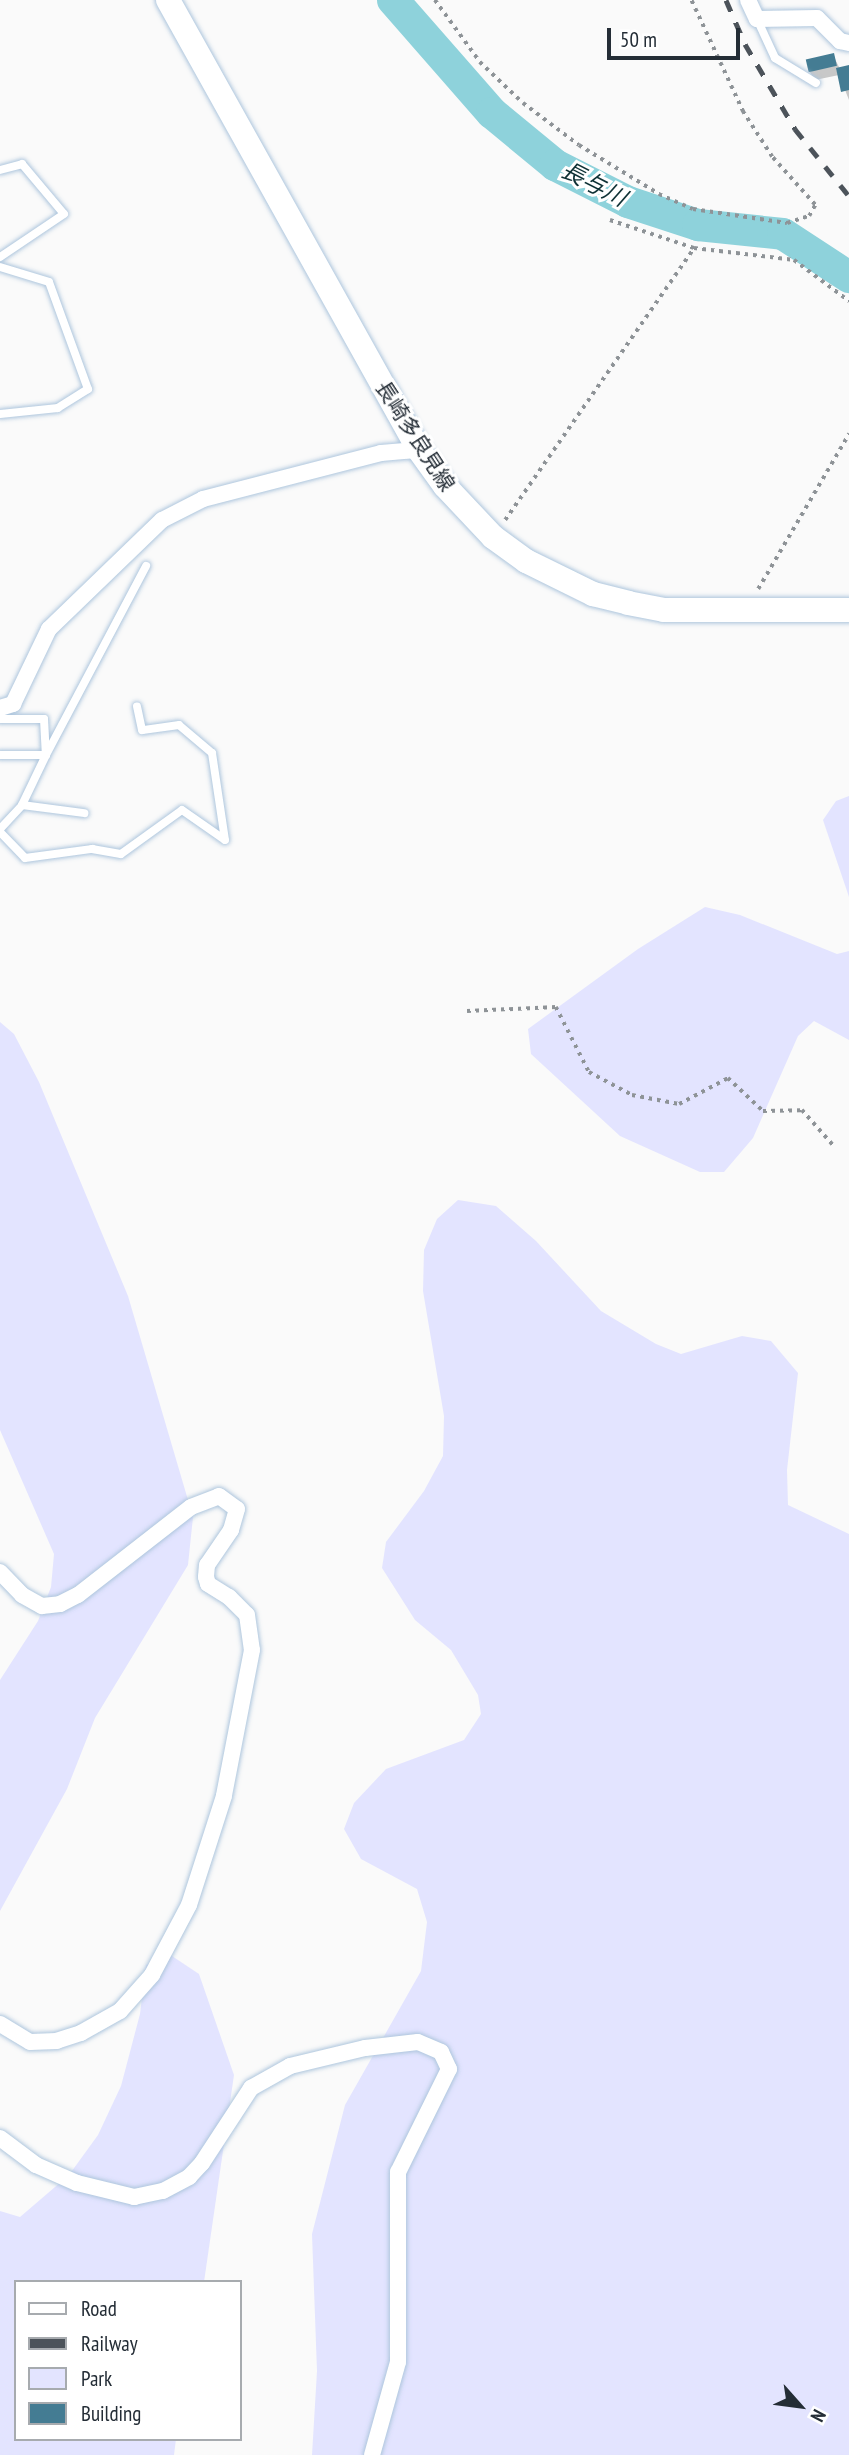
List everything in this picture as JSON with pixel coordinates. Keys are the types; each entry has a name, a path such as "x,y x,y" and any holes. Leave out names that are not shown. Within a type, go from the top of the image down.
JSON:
{"main road":[{"name":"長崎多良見線","path":"168,0 419,450 445,486 493,537 526,561 593,594 664,610 849,610"}],"street":[{"path":"748,0 757,19 817,18 839,41 849,43"},
{"path":"0,708 13,704 49,629 162,520 203,499 381,453 419,450"},
{"path":"0,1572 22,1595 42,1606 60,1604 78,1595 191,1507 219,1496 237,1509 231,1530 207,1565 206,1577 208,1584 247,1615 252,1650 224,1796 189,1905 152,1975 120,2011 81,2034 57,2041 30,2042 0,2024"},
{"path":"0,2138 36,2165 77,2183 134,2197 163,2191 189,2177 202,2163 251,2088 290,2066 365,2048 418,2042 441,2052 449,2069 398,2172 398,2362 372,2455"}],"lane":[{"path":"757,19 775,58 816,83"},
{"path":"0,170 22,164 64,214 0,257"},
{"path":"0,267 49,282 88,389 58,408 0,415"},
{"path":"137,706 142,730 179,725 212,753 225,840 182,810 121,854 92,849 25,858 0,830 22,805 146,566"},
{"path":"0,719 44,719 46,755"},
{"path":"1,755 46,755"},
{"path":"22,805 83,813"}],"path":[{"path":"435,0 480,62 523,103 579,145 659,194 693,209 787,223 809,216 815,205 772,157 743,112 691,0"},
{"path":"610,220 694,248 794,260 849,301"},
{"path":"493,537 694,248"},
{"path":"745,611 849,434"},
{"path":"467,1011 556,1007 589,1072 632,1095 679,1104 728,1078 763,1111 802,1110 834,1146"}],"green space":[{"path":"849,796 849,897 823,820 836,801"},
{"path":"705,907 740,915 837,954 849,951 849,1040 814,1021 798,1036 753,1138 724,1172 700,1172 620,1136 531,1054 528,1029 638,949"},
{"path":"0,1022 14,1034 39,1082 128,1296 193,1517 188,1565 95,1718 67,1789 0,1911 0,1680 38,1621 51,1587 54,1554 0,1430"},
{"path":"458,1200 496,1206 536,1241 601,1311 656,1344 681,1354 742,1336 771,1341 798,1373 787,1470 788,1505 849,1534 849,2455 312,2455 317,2371 312,2234 345,2105 421,1971 427,1922 417,1889 361,1859 344,1829 354,1803 386,1769 464,1740 481,1714 478,1695 451,1650 415,1620 382,1568 386,1542 424,1491 443,1456 444,1416 423,1291 424,1250 437,1219"},
{"path":"169,1954 199,1974 234,2075 204,2280 14,2280 14,2441 176,2441 174,2455 0,2455 0,2211 20,2217 69,2175 98,2135 121,2086 140,2014 146,1965"}],"building":[{"path":"834,53 837,66 809,72 806,60"},
{"path":"849,65 849,90 841,92 836,68"}],"waterway":[{"name":"長与川","path":"393,0 492,113 555,165 628,202 698,225 783,234 849,277"}],"railway":[{"path":"726,0 745,44 795,129 849,196"}]}
